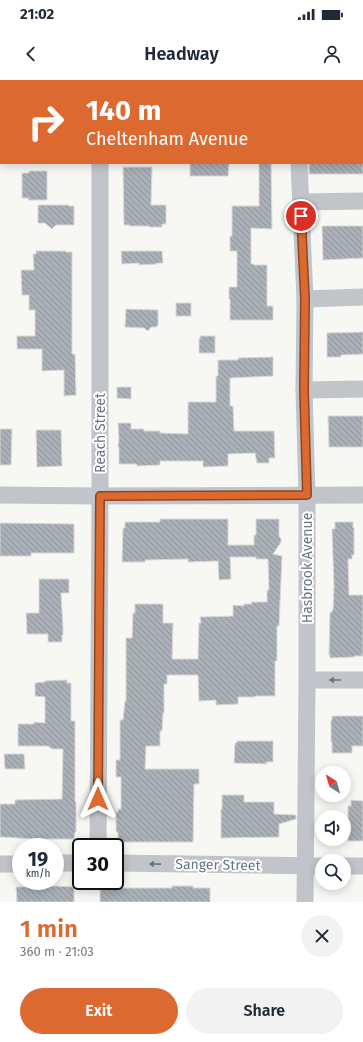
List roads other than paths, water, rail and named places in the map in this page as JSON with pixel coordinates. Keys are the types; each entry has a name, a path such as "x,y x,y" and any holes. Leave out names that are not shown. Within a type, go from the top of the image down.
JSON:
{"street":[{"name":"Reach Street","path":"98,838 100,164"},
{"name":"Hasbrook Avenue","path":"299,164 305,299 304,390 307,495 307,680 314,866 305,902"},
{"path":"301,202 363,201"},
{"path":"305,299 363,298"},
{"path":"304,390 363,388"},
{"path":"0,495 363,495"},
{"path":"307,680 363,680"},
{"name":"Sanger Street","path":"124,863 314,866"},
{"path":"0,864 12,864"},
{"path":"351,866 363,866"}]}
